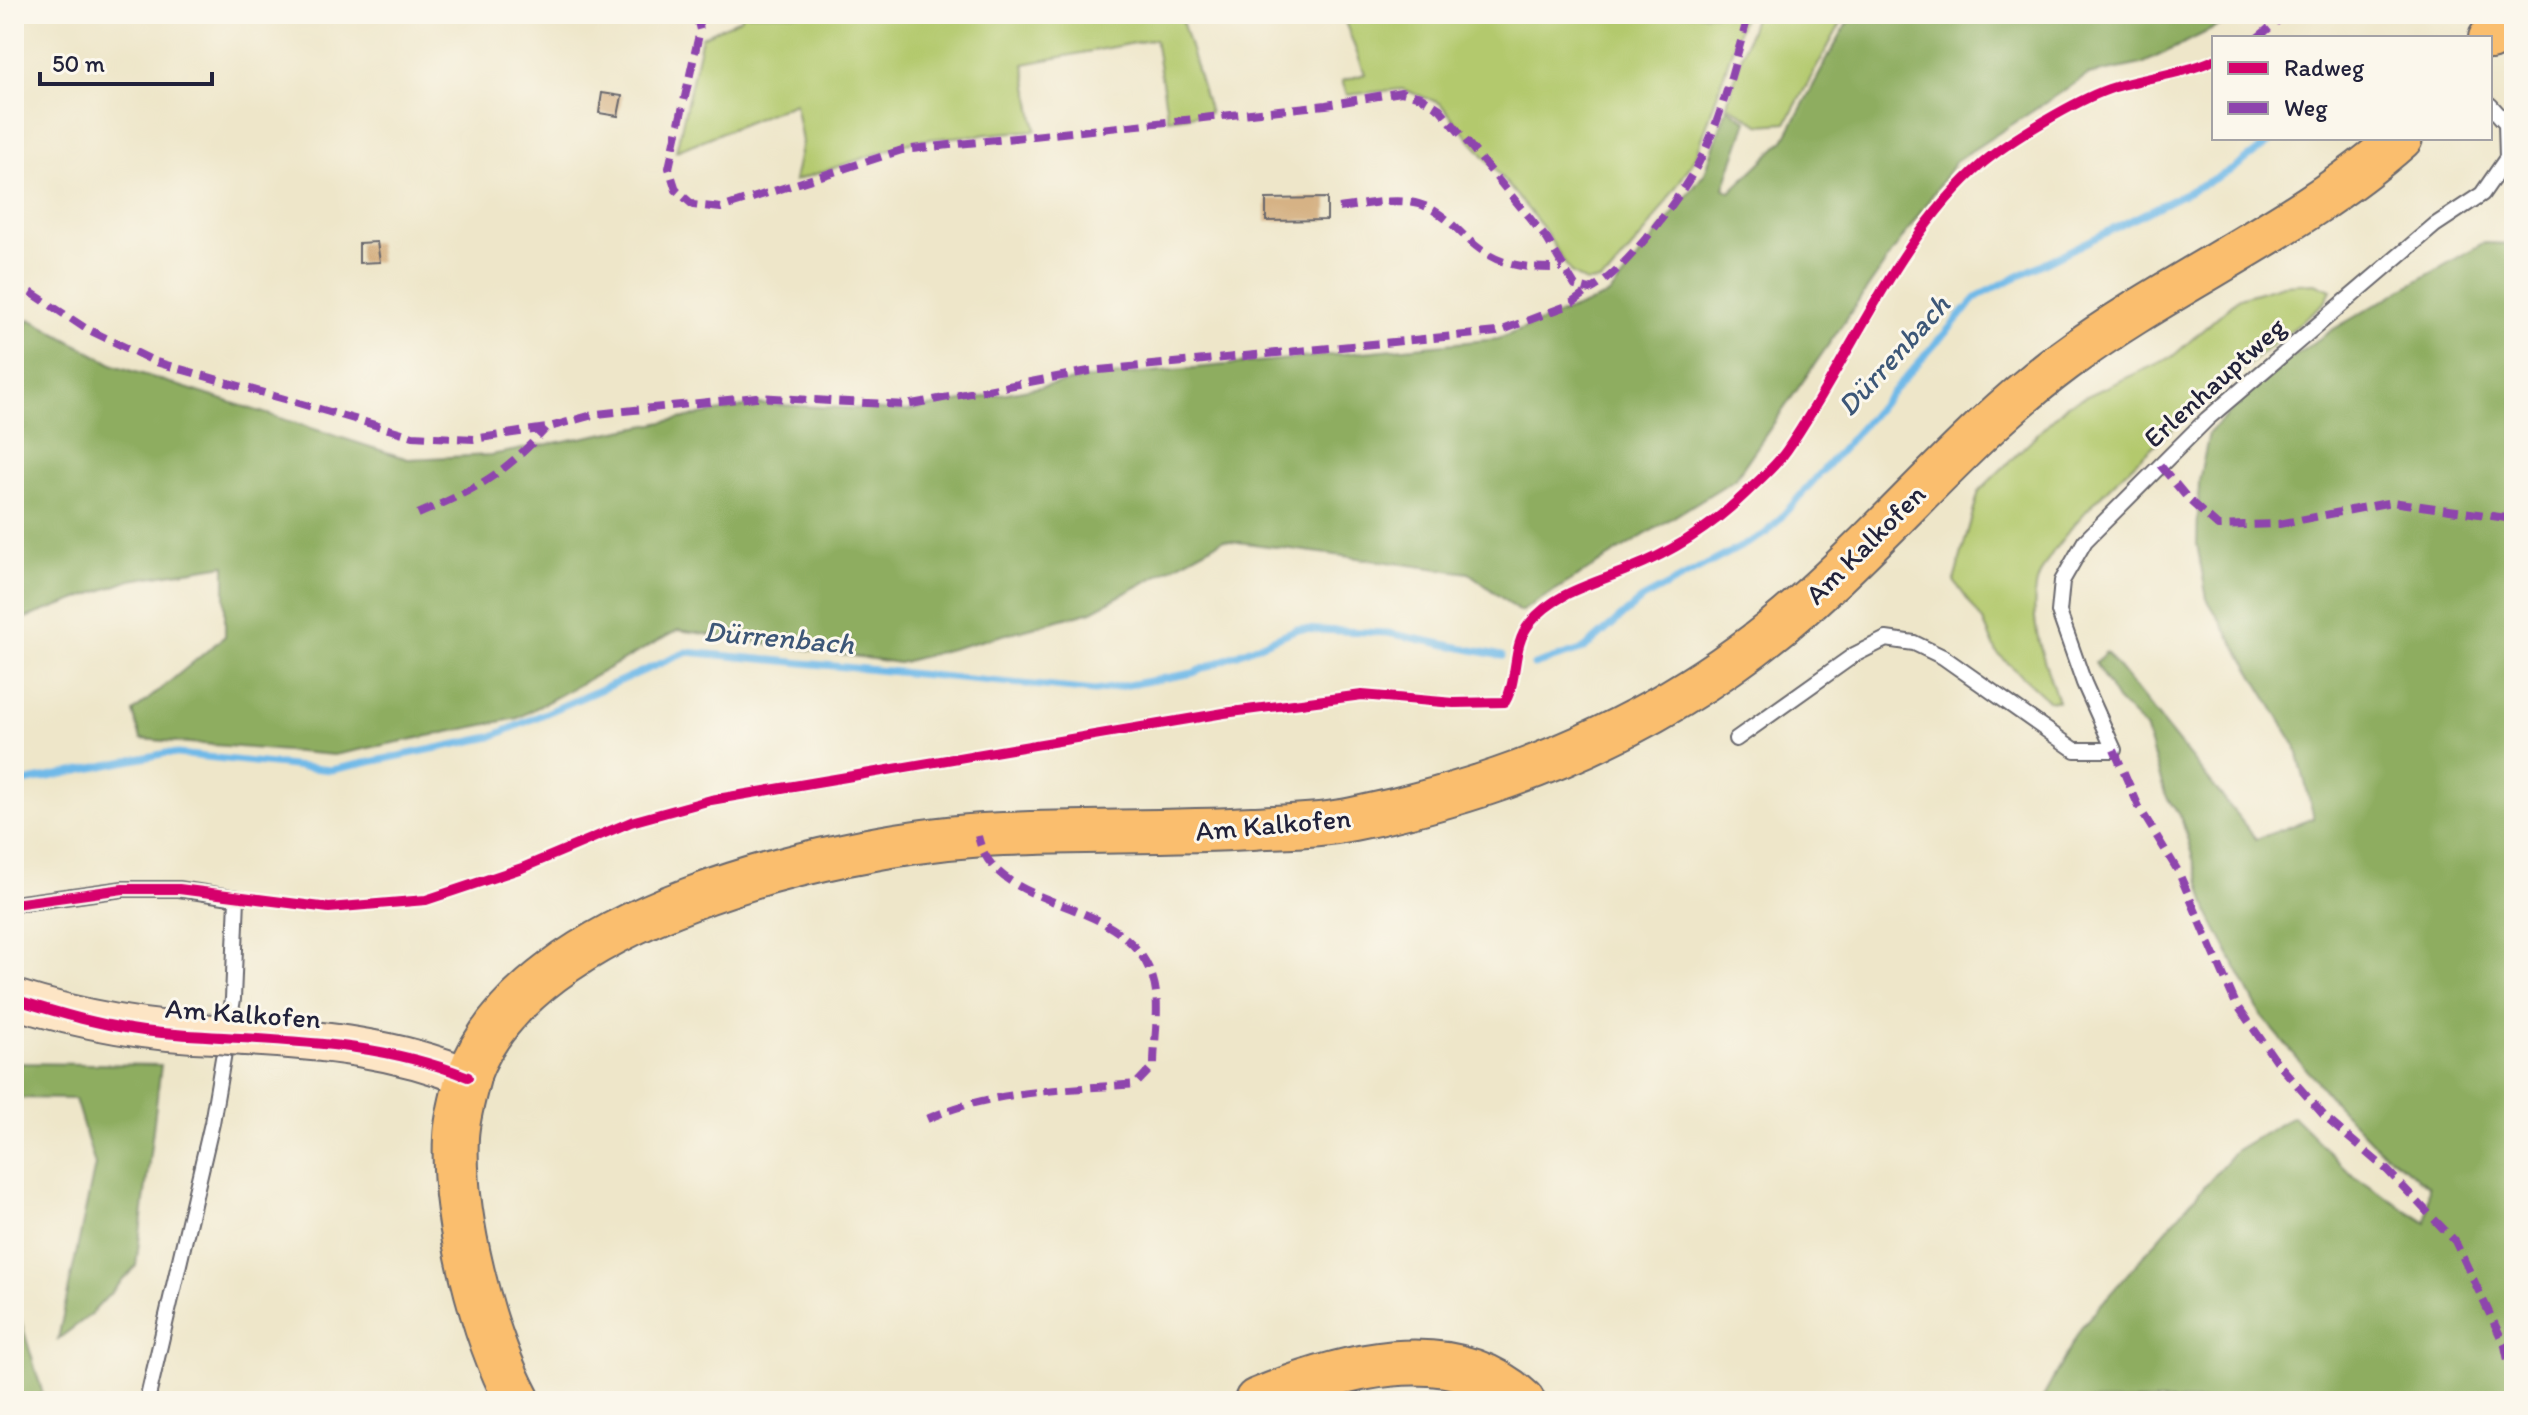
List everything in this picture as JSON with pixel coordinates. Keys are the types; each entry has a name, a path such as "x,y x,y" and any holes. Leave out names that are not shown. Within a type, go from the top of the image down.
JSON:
{"highway":[{"path":"468,1077 456,1135 457,1186 477,1287 512,1390"},
{"path":"1257,1401 1321,1377 1366,1366 1405,1362 1445,1366 1482,1375 1522,1401"}],"main road":[{"path":"2492,36 2508,14"},
{"name":"Am Kalkofen","path":"468,1077 476,1056 495,1028 547,973 592,944 636,923 741,883 853,851 978,836 1177,832 1344,821 1434,801 1569,755 1671,703 1757,643 1850,561 2015,398 2148,303 2327,196 2398,140"}],"street":[{"name":"Am Kalkofen","path":"14,999 68,1016 161,1033 306,1039 378,1050 433,1062 468,1077"}],"lane":[{"name":"Erlenhauptweg","path":"1736,739 1854,655 1886,639 1914,643 1943,657 2075,750 2114,750 2084,683 2059,612 2062,581 2085,541 2207,419 2435,225 2482,194 2507,158 2506,123 2492,107"},
{"path":"14,904 123,889 179,889 237,898 233,999 212,1123 147,1401"}],"green space":[{"path":"743,14 1180,14 1210,113 1168,119 1155,39 1024,64 1036,130 918,140 794,181 802,142 795,103 676,151 702,37 740,19"},
{"path":"1342,14 1744,14 1696,157 1645,233 1610,274 1600,281 1586,282 1571,273 1541,225 1440,103 1402,89 1347,95 1342,81 1365,74"},
{"path":"1755,14 1846,14 1786,123 1760,125 1727,104"},
{"path":"1866,14 2243,14 2142,64 2088,75 1956,161 1735,479 1520,612 1469,573 1223,540 1092,611 899,663 678,630 518,718 334,755 141,739 133,712 225,636 225,565 131,580 14,622 14,341 30,319 114,365 408,459 491,455 758,404 906,411 1090,378 1498,339 1609,295 1705,173 1727,107 1747,121 1724,188 1730,192 1784,140 1847,23"},
{"path":"2483,243 2514,244 2514,1401 2041,1401 2082,1326 2235,1151 2293,1116 2351,1174 2426,1223 2429,1186 2378,1148 2335,1103 2261,1015 2209,915 2182,820 2165,794 2145,728 2117,700 2095,663 2106,652 2256,839 2314,818 2296,746 2207,599 2197,544 2199,481 2209,433 2269,373 2332,330"},
{"path":"2315,283 2331,290 2325,302 2116,480 2077,521 2049,558 2036,588 2034,602 2040,646 2058,701 2048,700 1997,653 1983,621 1954,581 1979,491 2067,405 2172,357 2239,298 2283,285"},
{"path":"14,1063 161,1065 136,1266 90,1315 58,1339 95,1165 75,1099 14,1098"},
{"path":"14,1298 45,1401 14,1401"}],"building":[{"path":"602,93 622,96 618,116 599,113"},
{"path":"1327,198 1327,220 1266,221 1266,199"},
{"path":"377,242 380,262 359,263 359,243"}],"waterway":[{"name":"Dürrenbach","path":"1534,665 1584,649 1642,599 1767,533 1978,296 2232,170 2272,140"},
{"name":"Dürrenbach","path":"14,784 167,753 331,770 491,737 687,652 1095,691 1193,673 1297,629 1388,633 1502,656"}],"marked path":[{"path":"696,14 700,30 669,168 676,190 693,205 721,208 902,150 1326,105 1401,92 1421,97 1440,109 1547,239 1575,286 1590,290 1635,251 1692,175 1715,125 1749,14"},
{"path":"2259,36 2286,14"},
{"path":"1339,208 1390,201 1419,204 1438,213 1493,257 1522,266 1562,268"},
{"path":"14,276 20,285 85,328 156,362 413,436 474,439 546,428 596,414 756,397 906,405 1089,371 1497,332 1569,305 1590,290"},
{"path":"418,514 488,479 516,458 546,428"},
{"path":"2160,465 2189,500 2218,526 2279,524 2392,502 2514,519"},
{"path":"2114,750 2139,807 2178,871 2235,1002 2276,1061 2326,1118 2388,1171 2455,1241 2505,1346 2514,1388"},
{"path":"927,1119 952,1109 1003,1097 1136,1084 1154,1065 1155,989 1138,951 1116,931 1090,916 1034,894 1009,880 990,862 978,836"}],"cycle path":[{"path":"14,904 123,889 179,889 329,908 426,900 522,868 631,822 711,800 1224,713 1362,695 1454,703 1505,702 1520,642 1540,612 1563,596 1661,555 1691,537 1732,506 1778,462 1810,414 1900,261 1953,192 1984,162 2044,121 2079,102 2122,85 2212,61"},
{"path":"14,999 125,1028 355,1048 431,1064 468,1077"}]}
